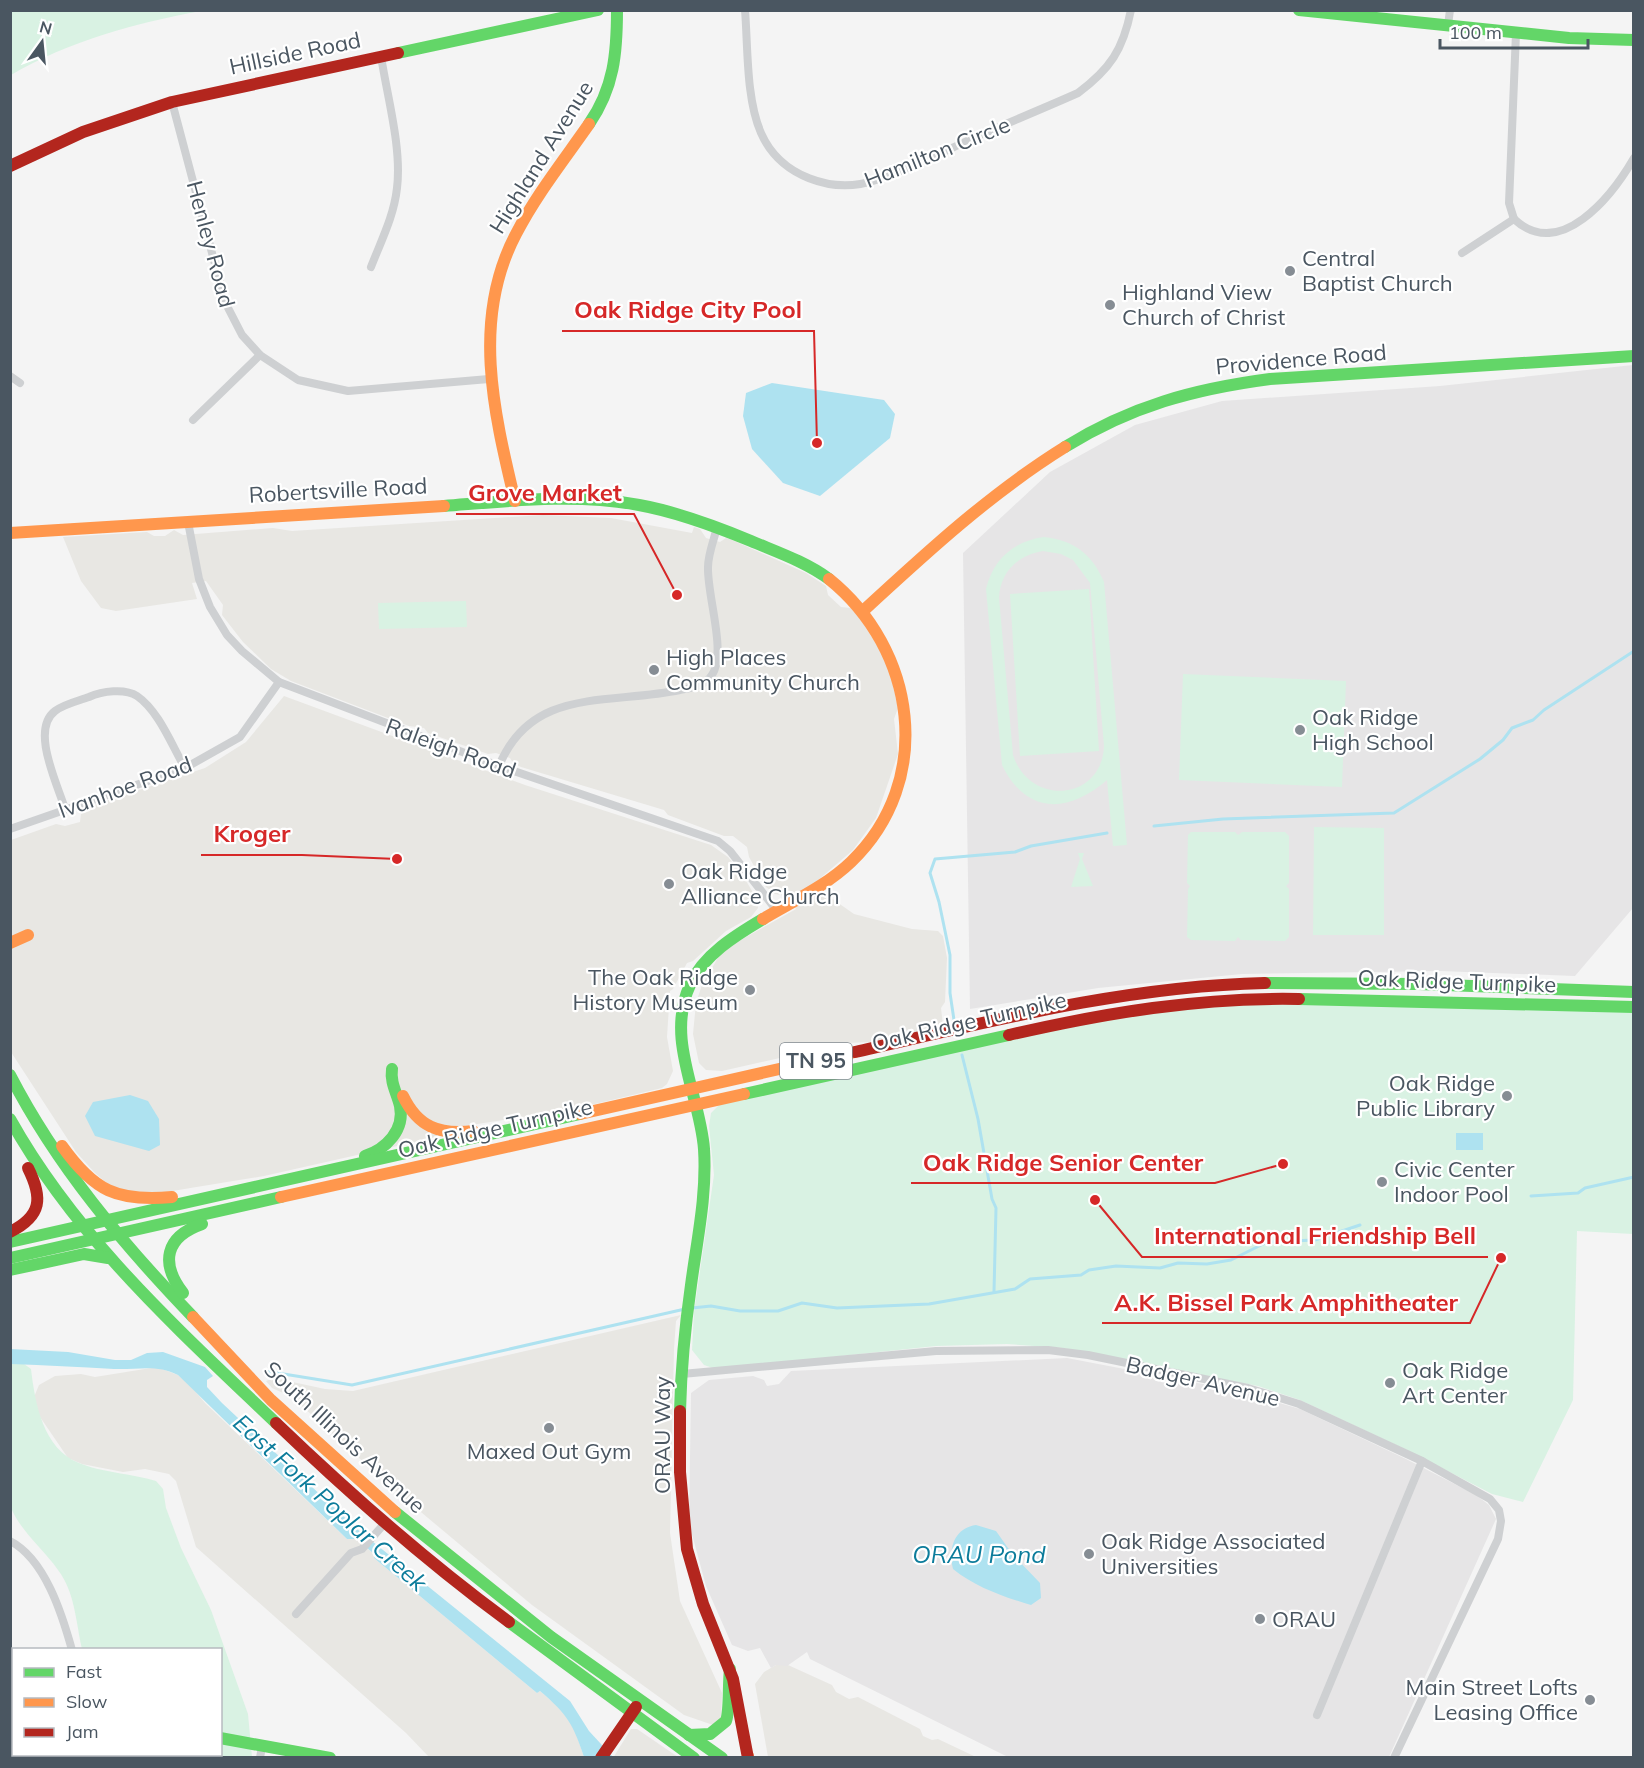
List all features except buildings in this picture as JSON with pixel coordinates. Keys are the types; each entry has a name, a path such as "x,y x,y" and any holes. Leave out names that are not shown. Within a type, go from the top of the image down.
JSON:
{"main road":[{"name":"Hillside Road","path":"10,166 83,132 172,102 598,10"},
{"name":"Highland Avenue","path":"515,501 489,379 490,314 502,266 516,232 602,106 612,82 617,56 617,10"},
{"path":"1299,10 1516,33 1634,40"},
{"name":"Providence Road","path":"863,610 943,537 1033,466 1101,425 1163,400 1224,385 1270,379 1634,356"},
{"name":"Robertsville Road","path":"10,533 290,513 569,498 625,502 672,512 717,527 822,575 863,610 892,658 903,698 906,741 897,789 884,819 867,844 849,863 830,879 716,950 689,981 684,994 680,1029 695,1104"},
{"name":"Oak Ridge Turnpike","path":"10,1242 1067,1005 1149,992 1276,983 1634,992"},
{"path":"1599,991 1634,984"},
{"name":"Oak Ridge Turnpike","path":"10,1258 1101,1014 1202,1001 1322,998 1634,1007"},
{"path":"25,1102 45,1121 82,1172 96,1185 113,1194 142,1201 280,1182 384,1148 396,1131 401,1116 390,1079 392,1069 412,1114 424,1125 441,1131 455,1133 521,1120 577,1116"},
{"name":"South Illinois Avenue","path":"10,1075 69,1174 107,1222 281,1410 393,1512 466,1573 640,1701 722,1758"},
{"name":"ORAU Way","path":"695,1104 705,1167 704,1195 688,1299 682,1374 681,1485 684,1531 692,1570 706,1614 730,1669 748,1757"},
{"path":"10,1120 21,1155 34,1180 39,1197 36,1210 30,1220 10,1232"},
{"name":"South Illinois Avenue","path":"10,1120 47,1182 108,1257 138,1290 334,1479 380,1528 694,1758"},
{"path":"219,1345 206,1318 174,1283 167,1267 169,1254 179,1234 189,1227 233,1217 268,1201"},
{"path":"10,1270 84,1254 108,1257"},
{"path":"688,1734 707,1736 719,1730 726,1721 729,1708 726,1696 730,1669"},
{"path":"602,1758 640,1701"},
{"path":"222,1739 261,1752 330,1758"}],"street":[{"name":"Hamilton Circle","path":"745,10 753,104 761,133 774,154 791,170 816,182 840,185 876,180 1078,93 1103,75 1120,49 1131,10"},
{"path":"1448,25 1450,10"},
{"path":"1516,33 1509,203 1514,219 1523,228 1536,232 1567,230 1587,217 1634,158"},
{"path":"371,267 391,218 398,179 397,156 381,56"},
{"name":"Henley Road","path":"172,102 225,302 242,335 260,355 298,380 348,391 489,379"},
{"path":"1462,253 1514,219"},
{"path":"193,420 260,355"},
{"path":"10,376 20,383"},
{"name":"Raleigh Road","path":"188,522 199,579 210,607 227,635 242,651 279,682 500,766 718,841 730,852 777,911"},
{"path":"500,766 508,746 518,732 550,709 665,694 700,686 711,676 718,661 707,568 717,527"},
{"name":"Ivanhoe Road","path":"10,829 186,768 240,737 279,682"},
{"path":"65,809 45,745 45,725 49,716 57,709 93,695 122,691 137,696 150,709 186,768"},
{"name":"Badger Avenue","path":"682,1374 936,1351 1048,1350 1088,1355 1248,1388 1299,1404 1422,1461 1490,1499 1499,1510 1501,1521 1498,1539 1394,1758"},
{"path":"1317,1715 1422,1461"},
{"path":"296,1614 351,1552 362,1549 380,1528"},
{"path":"10,1541 26,1549 60,1607 71,1648"}],"shaded area":[{"name":"Oak Ridge High School","path":"1633,365 1633,908 1575,976 1440,971 1242,974 1098,988 970,1009 963,553 1050,472 1135,425 1222,401 1440,386"},
{"path":"543,515 611,518 692,533 694,527 700,529 706,538 720,542 726,538 730,539 806,573 826,586 828,595 841,607 851,608 857,614 880,650 891,676 898,708 894,719 898,754 876,818 853,850 817,881 824,893 854,914 912,929 938,931 943,936 947,958 945,1002 941,1008 943,1026 870,1042 847,1043 722,1071 706,1070 699,1063 693,1034 696,1003 702,985 719,956 730,946 796,909 787,896 775,894 766,887 749,857 747,847 733,836 724,836 668,815 664,810 521,767 513,763 510,758 496,753 488,754 428,733 424,728 409,726 291,681 271,669 243,642 222,615 223,605 206,581 192,583 197,599 116,611 101,608 81,581 63,537 147,532 154,536 165,536 174,530 183,535 273,528 292,531"},
{"path":"284,696 525,785 711,845 728,857 742,874 758,901 758,908 751,917 726,931 693,961 687,963 670,991 667,1037 673,1071 667,1084 662,1088 574,1109 458,1127 437,1137 264,1176 154,1194 140,1195 109,1185 95,1173 76,1152 11,1052 11,840 56,824 65,826 80,822 81,814 88,807 205,768 246,742"},
{"path":"681,1315 676,1321 674,1349 670,1533 680,1601 722,1693 721,1720 713,1725 684,1715 532,1605 391,1487 292,1397 272,1388 266,1381 274,1378 325,1389 353,1391"},
{"name":"Oak Ridge Associated Universities","path":"1067,1358 1239,1391 1300,1409 1406,1459 1476,1495 1489,1505 1496,1519 1389,1757 1008,1757 810,1659 807,1652 787,1666 776,1665 771,1668 760,1648 748,1651 732,1645 706,1586 689,1523 691,1393 709,1380 753,1376 764,1380 767,1386 779,1384 791,1371"},
{"path":"157,1367 178,1375 190,1385 205,1403 347,1539 356,1539 374,1554 374,1558 537,1693 540,1691 560,1708 573,1725 584,1757 429,1757 406,1733 196,1547 176,1481 169,1474 145,1469 123,1472 82,1464 68,1458 38,1414 34,1397 39,1385 55,1376 81,1374 95,1377"},
{"path":"776,1665 788,1665 832,1685 836,1692 849,1699 858,1697 920,1729 923,1736 932,1740 938,1739 976,1757 768,1757 755,1684 764,1672"},
{"path":"631,1729 637,1729 678,1757 613,1758"}],"green space":[{"path":"10,11 201,11 152,21 79,43 11,75"},
{"path":"1044,537 1073,545 1094,564 1104,582 1127,845 1113,846 1107,780 1078,799 1050,804 1036,801 1024,794 1012,782 1002,765 986,589 994,569 1006,553 1033,539","holes":["1043,551 1061,554 1073,560 1090,583 1104,746 1100,764 1091,778 1079,787 1064,791 1049,790 1034,783 1022,772 1013,755 999,598 1003,580 1018,561"]},
{"path":"1089,589 1099,751 1020,756 1010,594"},
{"path":"466,601 467,627 379,629 378,603"},
{"path":"1183,674 1346,681 1342,787 1179,780"},
{"path":"1314,827 1384,828 1384,935 1313,935"},
{"path":"1191,832 1235,832 1238,835 1242,832 1285,832 1289,836 1289,883 1286,886 1289,889 1289,937 1285,941 1241,940 1238,937 1235,941 1191,940 1187,937 1188,889 1190,886 1187,883 1188,835"},
{"path":"1078,853 1084,853 1082,859 1093,886 1071,887 1080,859"},
{"path":"1297,1003 1633,1012 1633,1234 1577,1231 1573,1400 1523,1502 1492,1494 1407,1450 1300,1400 1258,1386 1063,1348 1007,1344 936,1346 716,1369 704,1365 692,1350 694,1312 714,1175 709,1126 711,1113 720,1104 1106,1018 1201,1006"},
{"path":"10,1364 24,1364 31,1369 38,1410 49,1436 67,1456 87,1466 156,1481 163,1489 166,1508 181,1548 211,1610 248,1714 252,1757 56,1757 222,1756 222,1648 82,1648 74,1608 64,1579 26,1533 11,1508"}],"water":[{"path":"772,383 884,400 895,414 890,438 820,496 783,483 752,449 743,416 746,393"},
{"path":"130,1095 148,1101 159,1119 160,1145 149,1151 95,1136 85,1116 93,1102"},
{"path":"1456,1133 1483,1133 1483,1150 1456,1150"},
{"name":"East Fork Poplar Creek","path":"10,1349 68,1352 115,1360 131,1360 147,1353 163,1352 205,1367 213,1376 207,1380 207,1387 222,1403 357,1529 570,1701 589,1731 613,1757 584,1757 568,1721 549,1699 540,1691 537,1693 374,1558 374,1554 357,1539 347,1539 178,1375 155,1369 11,1364"},
{"name":"ORAU Pond","path":"976,1525 996,1531 1013,1555 1040,1583 1041,1598 1031,1605 1011,1599 980,1586 953,1569 951,1554 954,1541 962,1530"}],"waterway":[{"path":"1154,826 1223,819 1394,813 1480,759 1503,740 1512,728 1533,720 1544,710 1634,651"},
{"path":"954,1020 950,993 950,955 939,902 930,873 935,859 1015,852 1031,846 1107,833"},
{"path":"962,1055 978,1119 992,1199 996,1208 994,1292"},
{"path":"1531,1196 1578,1193 1585,1188 1634,1177"},
{"path":"692,1308 711,1306 740,1311 778,1311 802,1303 837,1308 929,1304 1015,1289 1030,1279 1081,1275 1089,1270 1116,1266 1160,1268 1178,1263 1207,1264 1231,1260 1267,1242 1315,1240 1360,1225"},
{"path":"265,1371 352,1385 685,1309"}],"traffic: fast":[{"path":"398,53 598,10"},
{"path":"589,124 609,83 615,55 617,10"},
{"path":"1299,10 1569,38 1634,40"},
{"path":"1065,447 1114,420 1139,410 1189,394 1242,383 1270,379 1634,356"},
{"path":"444,506 517,500 566,499 591,499 639,505 724,530 811,567 829,579"},
{"path":"680,1411 685,1332 701,1217 705,1166 701,1129 682,1046 683,1005 690,985 703,964 731,939 763,919"},
{"path":"1265,983 1418,984 1634,992"},
{"path":"1299,999 1634,1007"},
{"path":"744,1094 1009,1035"},
{"path":"365,1156 387,1143 397,1131 400,1123 400,1106 393,1083 392,1069"},
{"path":"10,1075 48,1141 92,1202 141,1261 193,1317"},
{"path":"10,1242 580,1114"},
{"path":"10,1119 66,1204 131,1281 276,1423"},
{"path":"10,1258 281,1197"},
{"path":"183,1293 171,1271 170,1252 180,1236 202,1224"},
{"path":"10,1270 84,1254 108,1258"},
{"path":"395,1512 551,1637 722,1758"},
{"path":"509,1622 694,1758"},
{"path":"689,1735 710,1734 726,1721 730,1669"},
{"path":"222,1738 330,1758"}],"traffic: slow":[{"path":"515,501 494,400 490,333 494,299 502,266 516,234 541,192 589,124"},
{"path":"863,611 985,504 1065,447"},
{"path":"10,533 444,506"},
{"path":"763,919 820,886 851,862 878,829 896,793 904,755 905,716 897,678 881,641 858,608 829,579"},
{"path":"10,943 28,935"},
{"path":"580,1114 855,1052"},
{"path":"281,1197 744,1094"},
{"path":"403,1096 415,1115 431,1127 450,1132 473,1131"},
{"path":"62,1146 85,1174 108,1190 136,1197 172,1197"},
{"path":"193,1317 271,1400 395,1512"}],"traffic: jam":[{"path":"10,166 83,132 172,102 398,53"},
{"path":"855,1052 1008,1017 1110,998 1161,991 1265,983"},
{"path":"1009,1035 1153,1008 1225,1001 1299,999"},
{"path":"10,1232 21,1226 34,1213 37,1205 36,1188 28,1168"},
{"path":"680,1411 680,1472 687,1549 703,1604 733,1679 748,1758"},
{"path":"276,1423 389,1526 509,1622"},
{"path":"601,1758 636,1707"}],"place":[{"name":"Central Baptist Church","path":"1290,271"},
{"name":"Highland View Church of Christ","path":"1110,305"},
{"name":"Oak Ridge City Pool","path":"817,443"},
{"name":"Grove Market","path":"677,595"},
{"name":"High Places Community Church","path":"654,670"},
{"name":"Oak Ridge High School","path":"1300,730"},
{"name":"Kroger","path":"397,859"},
{"name":"Oak Ridge Alliance Church","path":"669,884"},
{"name":"The Oak Ridge History Museum","path":"750,990"},
{"name":"Oak Ridge Public Library","path":"1507,1096"},
{"name":"Oak Ridge Senior Center","path":"1283,1164"},
{"name":"Civic Center Indoor Pool","path":"1382,1182"},
{"name":"International Friendship Bell","path":"1095,1200"},
{"name":"A.K. Bissel Park Amphitheater","path":"1501,1258"},
{"name":"Oak Ridge Art Center","path":"1390,1383"},
{"name":"Maxed Out Gym","path":"549,1428"},
{"name":"Oak Ridge Associated Universities","path":"1089,1554"},
{"name":"ORAU","path":"1260,1619"},
{"name":"Main Street Lofts Leasing Office","path":"1590,1700"}]}
